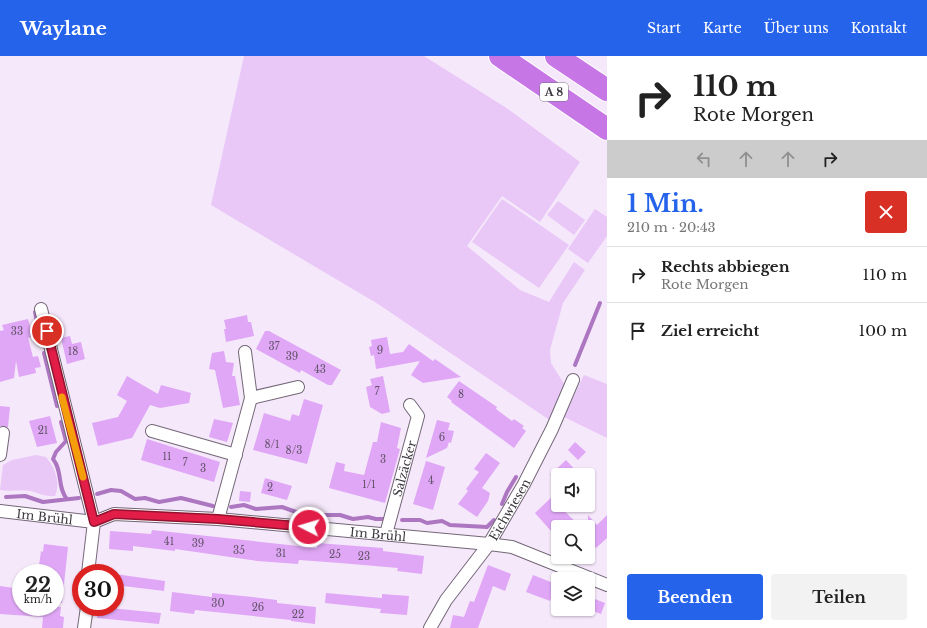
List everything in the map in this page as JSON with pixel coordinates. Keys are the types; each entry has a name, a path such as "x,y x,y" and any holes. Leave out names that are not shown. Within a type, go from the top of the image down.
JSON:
{"highway":[{"name":"A 8","path":"500,56 607,129"},
{"name":"A 8","path":"556,56 607,90"}],"street":[{"path":"41,309 94,522 89,564"},
{"path":"218,519 252,398 245,352"},
{"name":"Eichwiesen","path":"430,628 446,600 489,544 524,484 552,429 573,380"},
{"path":"252,398 298,387"},
{"name":"Salzäcker","path":"386,534 418,416 410,404"},
{"path":"152,431 236,455"},
{"path":"0,455 3,433"},
{"name":"Im Brühl","path":"0,511 94,522 114,514 218,519 489,544 512,547 607,585"},
{"path":"84,628 86,616"}],"shaded area":[{"path":"244,56 424,56 508,109 580,162 540,222 502,196 467,246 520,290 549,302 574,262 585,270 563,303 550,350 551,363 566,387 551,421 378,304 211,205"},
{"path":"502,199 569,245 539,288 472,242"},
{"path":"558,201 585,220 574,235 547,215"},
{"path":"595,209 607,217 607,236 588,263 568,249"},
{"path":"584,375 607,384 607,438 564,417"},
{"path":"36,455 46,457 54,470 57,480 57,491 55,496 26,490 0,490 3,465 12,460"}],"building":[{"path":"247,315 248,322 251,322 254,336 226,342 224,320"},
{"path":"28,319 33,337 28,338 33,357 38,356 41,367 35,368 36,373 19,377 16,361 14,378 0,382 0,331 4,330 2,325"},
{"path":"265,331 269,331 341,370 332,385 328,385 301,370 300,373 256,349"},
{"path":"70,336 72,344 81,342 85,359 67,364 61,338"},
{"path":"387,337 390,354 403,352 409,344 433,361 435,359 461,377 423,383 411,375 420,361 376,369 374,355 371,356 369,347 372,346 371,340"},
{"path":"224,351 226,362 234,363 232,376 235,376 240,405 223,408 215,370 209,369 212,353"},
{"path":"127,376 158,394 161,385 191,393 189,403 160,408 150,405 132,438 98,446 92,423 118,417 127,401 117,395"},
{"path":"383,376 390,412 382,414 370,407 366,387 372,385 370,379"},
{"path":"459,381 497,407 496,409 512,421 514,419 524,426 522,428 526,431 514,448 451,402 452,401 447,397"},
{"path":"304,399 323,405 307,464 253,450 264,413 290,421 292,414 299,416"},
{"path":"0,406 10,407 8,427 0,426"},
{"path":"50,416 57,443 37,447 29,421"},
{"path":"214,419 233,423 227,442 209,437"},
{"path":"437,420 450,423 448,430 454,431 451,443 449,442 447,448 426,458"},
{"path":"381,422 401,428 397,448 400,449 385,503 329,488 336,462 345,464 344,471 364,475 373,442 377,442"},
{"path":"147,439 220,462 214,482 141,460"},
{"path":"575,442 586,452 578,460 568,450"},
{"path":"486,453 500,463 482,488 490,493 488,501 477,517 458,504 468,491 466,489 479,472 474,469"},
{"path":"566,460 573,468 557,468"},
{"path":"426,461 445,467 433,510 413,504"},
{"path":"265,478 292,486 287,500 261,493"},
{"path":"240,491 251,492 250,502 239,501"},
{"path":"551,498 551,512 565,512 574,520 551,520 551,531 535,513"},
{"path":"588,515 592,520 588,520"},
{"path":"607,515 607,538 596,548 595,523 597,525"},
{"path":"152,530 317,548 317,543 383,548 383,551 424,556 422,574 397,571 398,568 340,563 299,560 298,564 257,561 175,549 175,551 133,546 133,551 109,549 110,531 151,534"},
{"path":"44,544 68,547 64,584 64,564 39,564 41,551 43,552"},
{"path":"488,565 511,574 505,591 493,586 478,628 450,628 453,615 464,617 470,601 474,602"},
{"path":"124,575 165,581 164,591 124,586"},
{"path":"533,575 551,582 550,601 526,592"},
{"path":"0,586 12,588 12,615 0,614"},
{"path":"172,592 212,597 212,593 253,597 277,600 277,603 316,607 315,624 195,610 194,614 170,611"},
{"path":"326,593 382,598 382,594 409,596 407,615 380,613 381,609 325,603"},
{"path":"595,599 605,603 601,614 595,612"},
{"path":"124,609 161,613 159,624 97,618 97,616 124,616"},
{"path":"29,616 64,617 63,628 42,628 43,617"}],"waterway":[{"path":"575,365 600,303"},
{"path":"35,312 39,332"},
{"path":"44,353 57,406"},
{"path":"61,422 66,441 56,452 53,459 58,469 62,490 67,499"},
{"path":"502,504 516,477"},
{"path":"97,494 111,490 121,491 135,499 145,498 159,502 181,498 213,506"},
{"path":"6,497 25,496 43,502 79,498"},
{"path":"231,507 244,505 256,509 282,507 302,514"},
{"path":"321,515 340,515 353,519 368,517 383,519"},
{"path":"402,520 420,520 427,523 442,521 450,525 487,527 494,520"}],"slow traffic":[{"path":"62,397 83,477"}],"route":[{"path":"47,331 94,522 114,514 218,519 309,527"}]}
